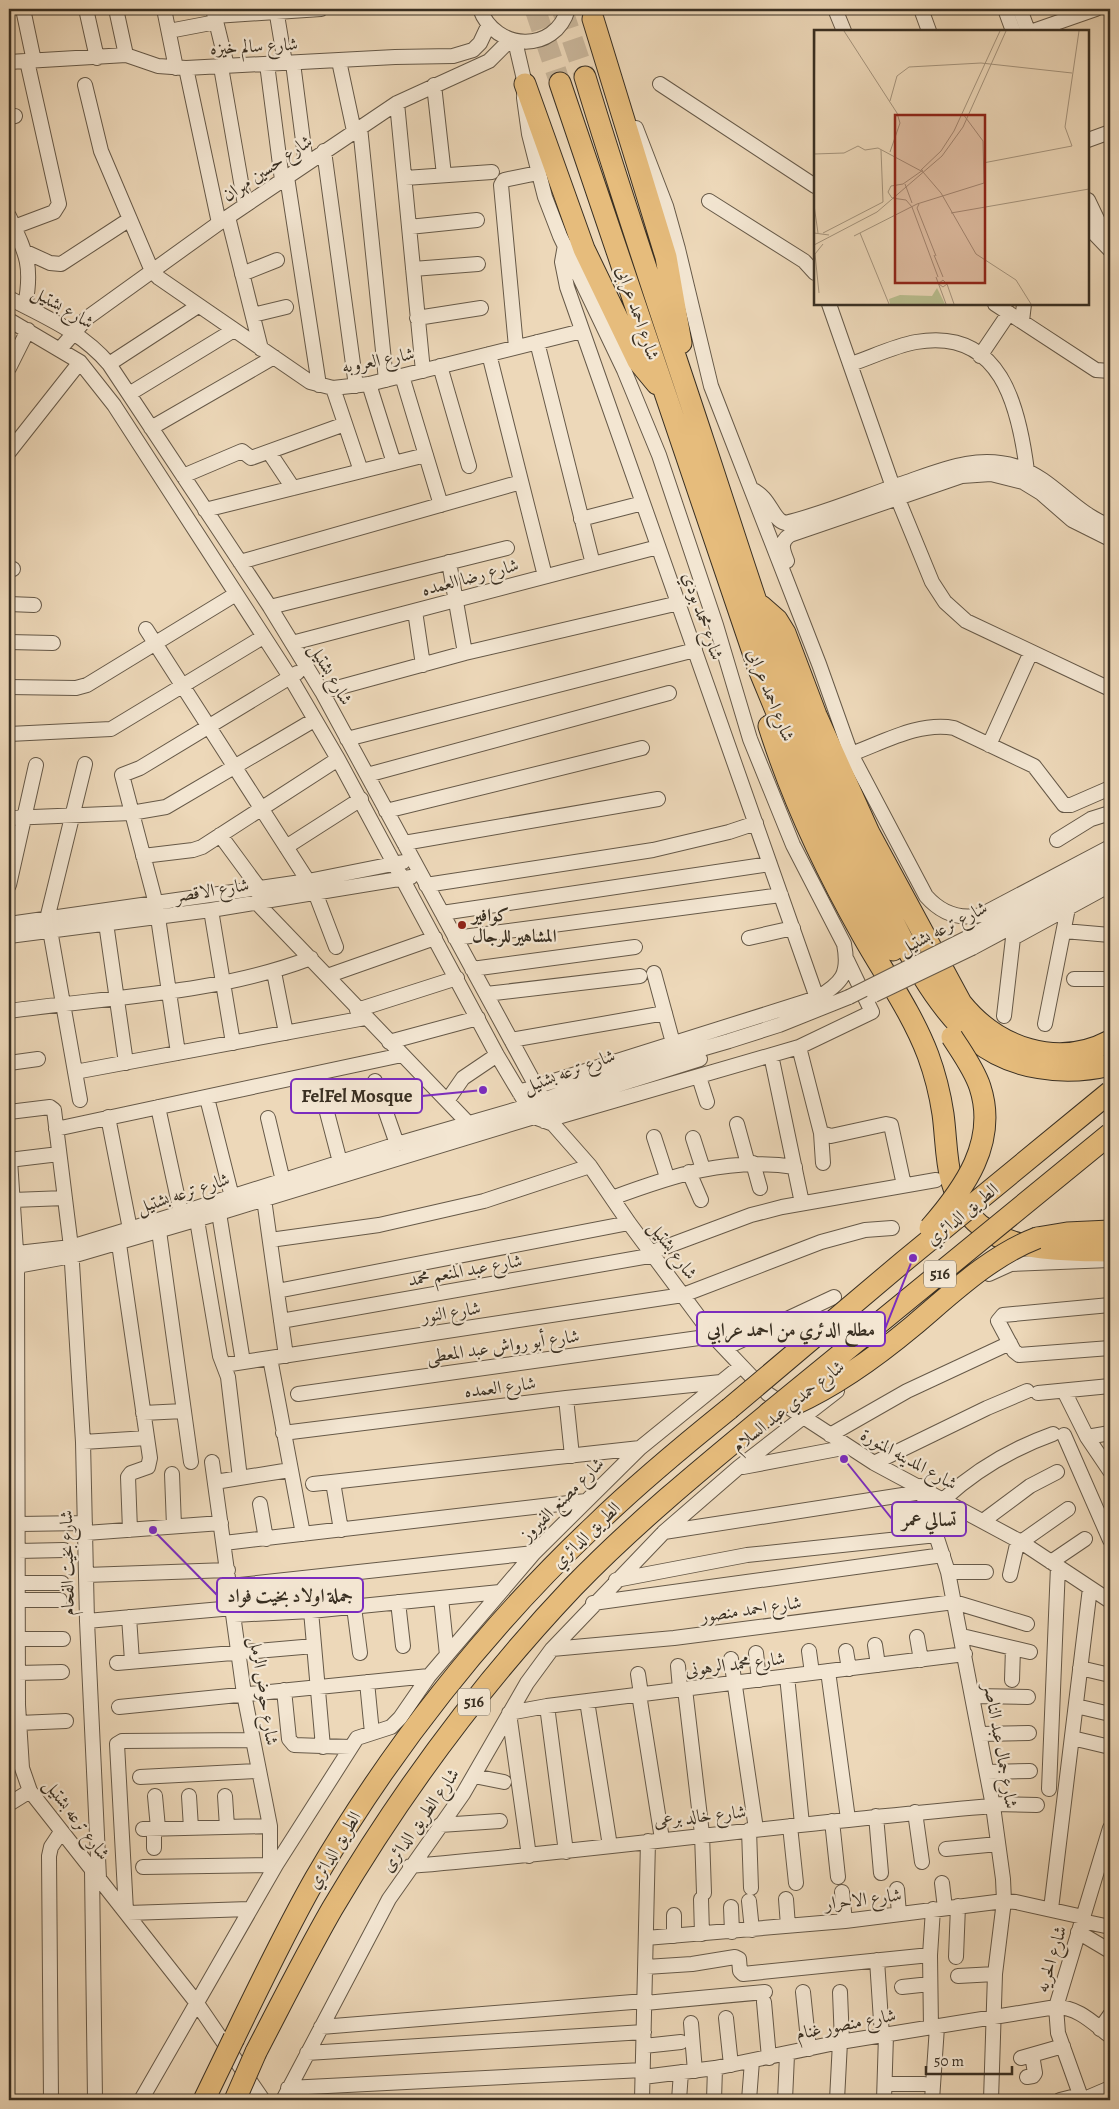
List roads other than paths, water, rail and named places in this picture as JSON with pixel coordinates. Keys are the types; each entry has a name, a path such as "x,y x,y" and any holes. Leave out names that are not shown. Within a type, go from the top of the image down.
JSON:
{"highway":[{"path":"592,14 666,257 677,315 684,383"},
{"name":"شارع احمد عرابى","path":"585,77 756,602 799,720 838,810 909,952 937,996 973,1038 998,1055 1026,1065 1056,1070 1084,1070 1110,1064"},
{"path":"525,84 584,250 638,360 654,382 664,389"},
{"name":"شارع احمد عرابى","path":"560,84 758,667 801,771 844,861 898,960 925,1003 952,1037 980,1087 985,1117 981,1147 963,1187 947,1210 902,1262"},
{"path":"756,602 776,620 784,633 820,724 869,833 961,1003 972,1017 1000,1039 1034,1052 1069,1054 1087,1050 1110,1041"},
{"path":"758,667 762,697 769,726 797,804 826,866 910,1016 928,1055 943,1111 948,1171 952,1188 960,1204 985,1229 1001,1238 1039,1247 1110,1251"},
{"name":"الطريق الدائري","path":"204,2100 273,1957 316,1878 390,1763 470,1658 530,1590 593,1526 659,1466 902,1262 1110,1092"},
{"name":"الطريق الدائري","path":"235,2100 256,2052 327,1918 374,1842 468,1710 531,1634 618,1543 768,1404 1110,1134"},
{"path":"768,1404 809,1397 868,1360 999,1258 1037,1238 1067,1233 1110,1231"}],"street":[{"path":"23,9 30,61 59,204 54,212 11,222 26,252 29,285 25,306"},
{"path":"86,9 97,58"},
{"path":"116,9 126,55"},
{"path":"164,9 223,220 242,274 261,349"},
{"path":"169,31 215,16 276,10 320,9"},
{"path":"480,9 488,26 498,34 512,40 534,41 551,33 560,25 568,9"},
{"path":"835,9 844,30"},
{"path":"921,9 929,30"},
{"path":"1005,9 1013,30"},
{"path":"1020,9 1028,30"},
{"path":"1036,30 1096,9"},
{"path":"276,10 289,63 306,164"},
{"path":"592,14 666,206 711,386 851,754 926,896 938,908 954,915 972,917 990,912 1110,847"},
{"path":"215,16 245,205"},
{"name":"شارع سالم خيزه","path":"9,62 126,55 158,66 181,68 395,57 453,56 464,54 480,43 488,26"},
{"path":"512,40 525,84 524,98 529,134 538,173 565,245 624,370 659,455 716,626 750,739 793,845 844,944 848,960 845,973 836,986 817,998 519,1092"},
{"name":"شارع حسين مهران","path":"60,349 87,318 223,220 397,103 489,61 512,40"},
{"path":"339,61 357,129 386,380"},
{"path":"267,64 284,179 319,384"},
{"path":"660,84 814,185"},
{"path":"85,85 102,151 152,271"},
{"path":"434,85 444,175"},
{"path":"397,103 422,371"},
{"path":"1089,140 1110,132"},
{"path":"324,151 362,385 394,463"},
{"path":"405,178 492,172"},
{"path":"516,347 501,185 504,180 538,173"},
{"path":"709,201 804,261 814,270"},
{"path":"1089,202 1098,221 1110,234"},
{"path":"26,252 50,263 60,264 130,219"},
{"path":"409,227 477,220"},
{"path":"1089,228 1110,250"},
{"name":"شارع محمد بودي","path":"565,245 562,262 563,274 582,331 817,998"},
{"path":"242,274 277,260"},
{"path":"413,270 478,264"},
{"name":"شارع العروبه","path":"152,271 198,306 310,382 333,388 386,380 582,331"},
{"name":"شارع بشتيل","path":"9,298 74,332 98,350 270,607 322,692 536,1086 543,1114"},
{"path":"828,305 851,364 895,492 932,582 945,602 966,621 1110,689"},
{"path":"997,305 1096,370 1110,371"},
{"path":"1022,321 1024,305"},
{"path":"109,364 198,306"},
{"path":"253,315 286,307"},
{"path":"417,318 481,308"},
{"path":"980,356 1009,313"},
{"name":"شارع بشتيل","path":"9,320 80,362 114,405 290,677 361,799 519,1092 543,1114 590,1166 629,1223 654,1254 713,1336 741,1366 768,1404"},
{"path":"9,368 28,330"},
{"path":"129,394 234,330"},
{"path":"851,364 908,343 927,340 955,343 980,356 998,372 1011,394 1028,471"},
{"path":"537,342 593,564"},
{"path":"489,354 545,576"},
{"path":"151,428 274,357"},
{"path":"9,452 80,362"},
{"path":"440,366 469,466"},
{"path":"402,376 441,505"},
{"path":"333,388 361,471"},
{"path":"183,476 242,451 245,451 250,458 345,424"},
{"path":"269,452 293,488"},
{"path":"205,510 426,455"},
{"path":"796,606 798,595 782,549 785,539 967,463 992,462 1028,471 1049,484 1078,510 1110,526"},
{"path":"751,489 765,498 778,521 784,524 895,492 962,476 980,474 1002,475 1032,487 1072,520 1110,539"},
{"path":"240,562 521,482"},
{"path":"582,519 643,503"},
{"name":"شارع رضا العمده","path":"292,643 658,546"},
{"path":"270,607 506,548"},
{"path":"449,562 466,653"},
{"path":"9,688 83,687 236,594"},
{"path":"322,692 466,653 679,603"},
{"path":"9,604 34,605"},
{"path":"415,611 422,664"},
{"path":"146,629 311,886 336,947"},
{"path":"9,734 111,729 263,637"},
{"path":"9,642 53,643"},
{"path":"347,739 695,650"},
{"path":"989,745 1031,652"},
{"path":"178,1053 157,910 122,776 124,773 140,768 306,667"},
{"path":"367,775 670,693"},
{"path":"9,818 132,813 166,807 314,720"},
{"path":"851,754 915,731 944,726 954,728 1034,766 1064,805 1071,805 1110,788"},
{"path":"386,812 642,748"},
{"path":"143,856 193,850 220,835 338,759"},
{"path":"80,1100 49,925 85,764"},
{"path":"9,885 36,765"},
{"path":"286,847 361,799"},
{"path":"404,844 658,800"},
{"path":"1057,840 1091,820 1110,812"},
{"name":"شارع الاقصر","path":"9,936 49,925 311,886 403,878 423,880 653,850 729,832 756,822"},
{"path":"220,835 257,895 326,976 469,1124"},
{"name":"شارع الاقصر","path":"311,886 413,860"},
{"name":"شارع ترعه بشتيل","path":"970,943 1110,861"},
{"path":"442,913 770,864"},
{"name":"شارع ترعه بشتيل","path":"72,1251 130,1229 398,1144 469,1124 543,1114 595,1092 770,1037 851,1001 1110,874"},
{"path":"1004,1016 1014,936 1110,885"},
{"name":"شارع الاقصر","path":"9,924 106,923 157,910 211,910 257,895"},
{"path":"455,938 781,895"},
{"path":"1045,1024 1068,908"},
{"path":"211,910 233,1043"},
{"path":"106,923 126,1063"},
{"path":"748,938 793,928"},
{"path":"1064,931 1110,935"},
{"path":"326,976 435,938"},
{"path":"472,969 634,947"},
{"path":"9,1011 223,983 274,972 311,958"},
{"name":"شارع ترعه بشتيل","path":"263,2100 196,2002 30,1791 15,1756 19,1723 13,1704 18,1673 15,1643 15,1580 19,1524 14,1504 14,1258 119,1244 543,1114 699,1077 799,1047 872,1012 848,960"},
{"path":"274,972 286,1033"},
{"path":"654,973 673,1043"},
{"path":"486,994 640,976"},
{"path":"75,1072 286,1033 361,1014 457,978"},
{"path":"1074,979 1110,979"},
{"path":"511,1040 665,1014"},
{"path":"389,1042 478,1018"},
{"path":"799,1047 821,1133 823,1163"},
{"path":"56,1129 402,1055"},
{"path":"446,1101 464,1078 498,1055"},
{"path":"771,1055 802,1203"},
{"path":"9,1063 38,1059"},
{"path":"699,1077 707,1102"},
{"path":"376,1081 398,1144"},
{"path":"207,1098 232,1197"},
{"path":"324,1101 340,1162"},
{"name":"شارع بخيت الفحام","path":"9,1112 52,1107 72,1251 83,1442 95,1874 95,2100"},
{"path":"158,1107 181,1213"},
{"path":"108,1117 130,1229"},
{"path":"268,1118 283,1181"},
{"path":"737,1124 760,1188"},
{"path":"821,1133 831,1136 886,1124 893,1127 904,1185"},
{"path":"654,1137 668,1177"},
{"path":"693,1138 704,1169"},
{"path":"14,1258 13,1200 9,1160 59,1154"},
{"path":"612,1198 668,1177 704,1169 750,1163 795,1167"},
{"path":"270,1240 379,1225 474,1203 590,1166"},
{"path":"688,1172 701,1200"},
{"name":"شارع عبد المنعم محمد","path":"281,1321 654,1254 751,1215 802,1203 936,1180"},
{"path":"13,1200 65,1198"},
{"path":"264,1199 286,1356"},
{"path":"220,1213 243,1362"},
{"path":"197,1220 220,1356 228,1377 240,1478"},
{"path":"277,1291 629,1223"},
{"name":"شارع النور","path":"224,1365 683,1295 821,1242 864,1230 892,1228"},
{"path":"160,1231 191,1462"},
{"path":"119,1244 150,1463 148,1467 131,1473 128,1477 130,1530"},
{"name":"شارع حمدي عبد السلام","path":"616,1580 664,1532 739,1467 994,1270 1011,1264 1110,1260"},
{"path":"724,1348 834,1297"},
{"path":"1110,1305 1000,1316 999,1323 1014,1351 1021,1355 1110,1348"},
{"name":"شارع أبو رواش عبد المعطى","path":"298,1394 713,1336"},
{"path":"830,1435 900,1395 1010,1343"},
{"path":"270,1358 303,1534"},
{"name":"شارع مصنع الفيروز","path":"429,1676 534,1553 586,1501 640,1448 741,1366"},
{"name":"شارع العمده","path":"284,1433 566,1398 722,1382"},
{"path":"874,1463 987,1408 1032,1392 1110,1386"},
{"path":"1064,1391 1087,1437 1110,1470"},
{"path":"566,1398 572,1456"},
{"name":"شارع المدينه المنورة","path":"768,1404 803,1418 874,1463 1020,1541 1109,1599"},
{"path":"143,1414 184,1411"},
{"path":"1087,1437 1110,1433"},
{"path":"944,1500 968,1478 994,1460 1023,1445 1059,1434 1110,1540"},
{"path":"83,1442 147,1438"},
{"path":"739,1467 848,1447"},
{"path":"313,1484 640,1448"},
{"name":"شارع حوض الرمل","path":"212,1462 244,1694 270,1826 273,1865"},
{"path":"215,1482 290,1470"},
{"path":"983,1521 1030,1486 1057,1472"},
{"path":"172,1474 174,1526"},
{"path":"332,1482 341,1530"},
{"path":"664,1532 921,1489"},
{"name":"شارع جمال عبد الناصر","path":"921,1489 948,1572 962,1636 993,1805 998,1844 1004,1901 996,1974 991,2100"},
{"path":"224,1544 586,1501"},
{"path":"260,1504 266,1538"},
{"path":"1010,1574 1020,1541 1068,1509"},
{"path":"19,1524 130,1530 221,1523"},
{"path":"616,1580 747,1555 937,1535"},
{"path":"1049,1789 1054,1564 1085,1540"},
{"path":"18,1551 64,1550"},
{"path":"230,1586 534,1553"},
{"path":"593,1603 943,1555"},
{"path":"86,1575 228,1570"},
{"path":"948,1572 986,1572"},
{"path":"15,1580 62,1583"},
{"name":"شارع الطريق الدائرى","path":"286,2094 389,1899 410,1866 474,1776 509,1713 552,1649 616,1580"},
{"path":"1051,1909 1090,1588"},
{"path":"87,1621 234,1611 311,1611 500,1592"},
{"path":"441,1598 447,1655"},
{"path":"15,1608 60,1600"},
{"path":"398,1602 403,1646"},
{"path":"954,1602 1027,1624"},
{"name":"شارع احمد منصور","path":"552,1649 674,1638 954,1602"},
{"path":"354,1607 360,1653"},
{"path":"311,1611 323,1747"},
{"path":"129,1617 132,1662"},
{"path":"962,1636 1030,1652"},
{"path":"917,1637 921,1660"},
{"path":"15,1643 62,1639"},
{"path":"876,1645 878,1665"},
{"path":"117,1663 314,1646"},
{"path":"1012,1680 1013,1648"},
{"path":"809,1651 812,1673"},
{"path":"846,1651 849,1669"},
{"path":"756,1654 759,1680"},
{"name":"شارع محمد الرهونى","path":"509,1713 547,1706 965,1654"},
{"path":"732,1659 752,1830 750,1895 752,1930"},
{"path":"678,1666 702,1834 702,1934"},
{"path":"1080,1668 1110,1676"},
{"path":"828,1671 848,1819"},
{"path":"18,1673 62,1672"},
{"path":"638,1674 655,1840 646,1938 642,2100"},
{"path":"119,1707 429,1676"},
{"path":"141,2100 273,1865 350,1747 357,1738 391,1727 400,1718 429,1676"},
{"path":"787,1676 796,1825 796,1884"},
{"path":"367,1682 372,1733"},
{"path":"284,1690 291,1743 297,1747 350,1747"},
{"path":"974,1696 1028,1697"},
{"path":"588,1701 610,1846"},
{"path":"547,1706 566,1852"},
{"path":"1076,1706 1110,1714"},
{"path":"509,1713 529,1856"},
{"path":"19,1723 66,1722"},
{"path":"980,1734 1030,1733"},
{"path":"1072,1738 1110,1747"},
{"path":"249,1909 127,1912 117,1744 122,1740 252,1740"},
{"path":"140,1777 258,1771"},
{"path":"987,1772 1030,1771"},
{"path":"474,1776 504,1782"},
{"path":"9,1803 30,1791"},
{"path":"154,1848 151,1829 155,1796"},
{"path":"190,1796 191,1828"},
{"path":"225,1796 227,1827"},
{"name":"شارع خالد برعى","path":"410,1866 529,1856 702,1834 916,1812 993,1805 1037,1805"},
{"path":"916,1812 922,1862"},
{"path":"876,1816 881,1873"},
{"path":"440,1825 500,1821"},
{"path":"832,1821 838,1877"},
{"path":"151,1829 270,1826"},
{"name":"شارع الحريه","path":"1081,2098 1058,2033 1056,2007 1110,1828"},
{"path":"51,2100 50,1856 51,1847 61,1832"},
{"path":"946,1849 998,1844"},
{"path":"143,1867 273,1865"},
{"path":"1095,1881 1110,1875"},
{"path":"942,1883 945,1908 956,1957"},
{"path":"896,1889 899,1914"},
{"path":"842,1892 845,1921"},
{"path":"786,1899 788,1926"},
{"name":"شارع الاحرار","path":"646,1938 845,1921 1004,1901 1051,1909 1081,1923"},
{"path":"731,1907 732,1932"},
{"path":"932,2100 934,2027 930,1984 930,1955 945,1908"},
{"path":"674,1914 674,1936"},
{"path":"1081,1923 1110,1927"},
{"path":"1081,1923 1110,1951"},
{"path":"646,1967 737,1957 743,1974 930,1955"},
{"path":"877,1960 884,2035 884,2100"},
{"path":"958,1976 996,1974"},
{"path":"902,1987 930,1984"},
{"path":"803,1992 809,2050"},
{"path":"837,2100 841,2042 840,1992"},
{"path":"321,2027 645,2002 764,1997 769,2058"},
{"path":"1056,2007 1068,2007 1078,2011 1105,2032 1110,2015"},
{"name":"شارع منصور غنام","path":"286,2094 688,2072 752,2062 841,2042 1056,2007"},
{"path":"726,2018 731,2065"},
{"path":"679,2100 688,2072 691,2023"},
{"path":"307,2053 644,2039 681,2042"},
{"path":"1027,2078 1035,2073 1026,2056 1063,2046"},
{"path":"785,2100 787,2055"},
{"path":"749,2100 752,2062"},
{"path":"714,2100 715,2068"},
{"path":"885,2084 924,2084"},
{"path":"1060,2100 1081,2098 1110,2088"}],"tunnel":[{"path":"535,9 560,83"},
{"path":"562,9 585,77"}],"place":[{"name":"كوافير المشاهير للرجال","path":"462,925"},
{"name":"FelFel Mosque","path":"483,1090"},
{"name":"مطلع الدئري من احمد عرابي","path":"913,1258"},
{"name":"تسالي عمر","path":"844,1459"},
{"name":"جملة اولاد بخيت فواد","path":"153,1530"}]}
